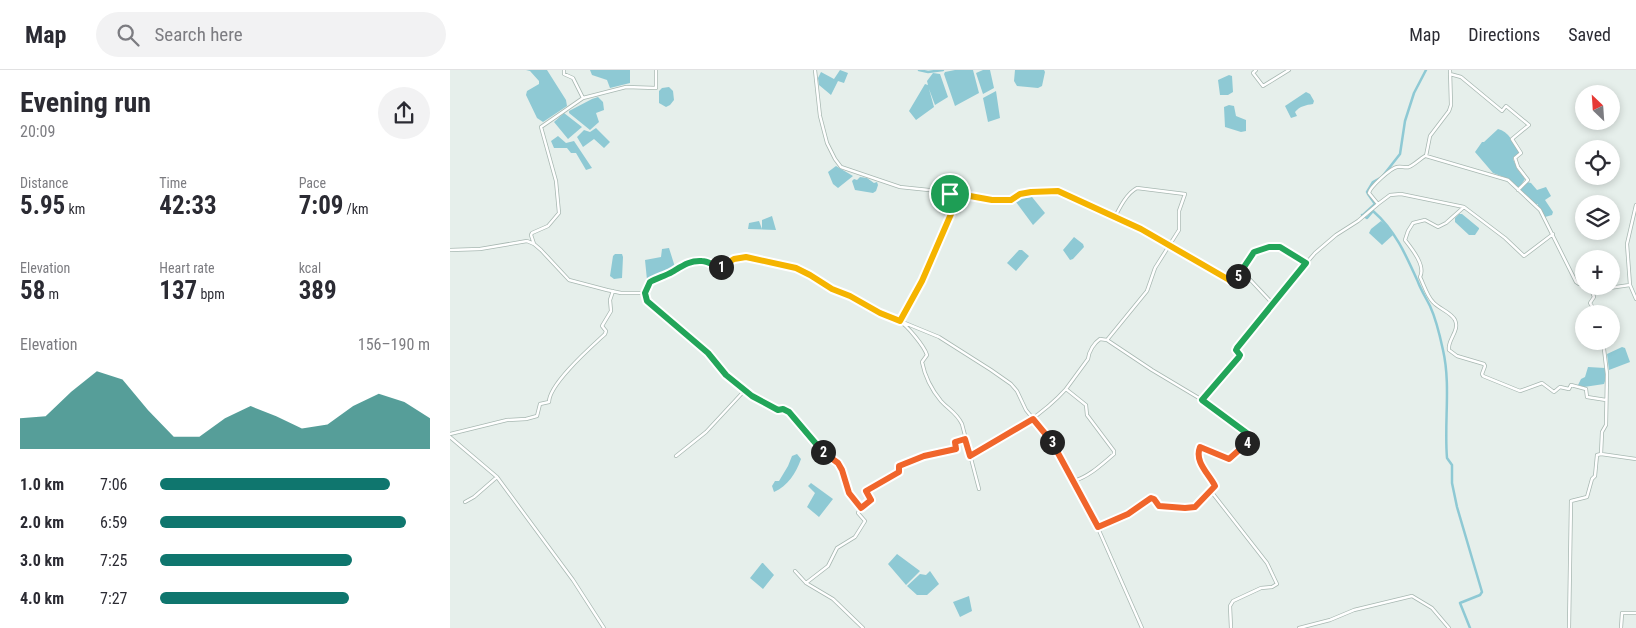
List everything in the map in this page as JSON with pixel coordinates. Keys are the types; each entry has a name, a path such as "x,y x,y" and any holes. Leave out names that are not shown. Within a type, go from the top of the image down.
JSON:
{"street":[{"path":"564,70 564,74 573,78 583,98"},
{"path":"645,293 613,291 569,280 534,244 531,234 548,226 559,213 556,181 541,126 583,98 626,87 656,88 656,70"},
{"path":"815,70 820,116 831,153 842,167 862,175 900,187 948,192 992,200 1011,200 1020,194 1031,192 1058,191 1141,229 1231,281 1241,272 1254,252 1269,247 1280,247 1306,263"},
{"path":"1256,70 1253,73 1263,86 1290,70"},
{"path":"1378,204 1368,193 1369,189 1392,169 1396,167 1407,168 1426,156 1430,136 1449,111 1451,105 1450,72 1461,77 1502,111 1506,106 1513,110 1529,126 1512,139 1521,153 1515,158 1518,167 1528,180 1518,190"},
{"path":"1426,156 1508,180 1540,210 1575,280"},
{"path":"1107,340 1146,291 1155,268 1179,230 1179,210 1185,194 1137,188 1132,190 1115,217"},
{"path":"900,321 922,281 951,214 952,202 948,192"},
{"path":"1202,400 1239,357 1237,348 1306,263 1336,235 1390,195 1401,194 1464,207 1505,238 1524,256 1552,234"},
{"path":"1636,205 1627,244 1630,285 1636,299"},
{"path":"1464,207 1446,223 1438,227 1425,220 1413,223 1408,230 1405,240 1418,260 1422,271 1420,277 1431,300 1435,305 1451,315 1456,322 1455,330 1448,346 1449,350 1457,356 1484,364 1483,376 1520,391 1542,383 1554,392 1560,387 1569,388 1571,385 1586,389 1587,397 1606,400"},
{"path":"450,250 480,249 526,242 534,244"},
{"path":"861,508 849,493 838,463 821,451 789,412 783,409 778,410 752,396 726,375 708,353 652,307 647,301 645,293 650,282 672,273 678,267 693,261 707,262 720,267 734,259 746,257 796,268 832,289 850,296 880,313 939,337 1011,384 1018,391 1026,410 1052,442 1071,478 1074,480 1098,527 1142,628"},
{"path":"1241,272 1272,303"},
{"path":"1620,286 1630,285"},
{"path":"450,436 507,420 526,419 537,416 540,404 549,402 549,397 558,384 582,356 606,334 602,326 611,311 610,300 613,291"},
{"path":"900,321 925,349 927,355 922,362 925,377 942,402 957,415 962,424 979,489"},
{"path":"970,456 1033,419 1054,402 1066,390 1088,359 1088,354 1100,339 1107,340 1202,400 1252,437 1229,459 1200,447 1200,463 1215,486 1195,507 1159,506 1151,498 1128,514 1098,527"},
{"path":"1601,454 1602,432 1606,425 1607,374 1604,350"},
{"path":"676,456 706,432 745,390"},
{"path":"1066,390 1086,405 1087,416 1114,451 1114,454 1094,471 1074,480"},
{"path":"450,436 496,477 573,580 604,628"},
{"path":"806,582 828,566 837,548 855,537 865,521 859,517 858,513 871,500 866,491 899,472 899,466 924,456 956,449 955,442 965,439"},
{"path":"1569,628 1571,501 1587,497 1592,479 1595,476 1596,456 1601,454 1636,460"},
{"path":"465,502 474,497 496,477"},
{"path":"1210,490 1267,564 1277,584 1272,587 1261,588 1233,600 1230,606 1230,628"},
{"path":"795,571 806,582 834,599 863,628"},
{"path":"1299,628 1330,620 1354,610 1412,596 1432,608 1448,628"},
{"path":"1621,628 1622,613 1636,613"}],"water":[{"path":"526,70 547,70 566,100 567,106 543,122 537,118 526,95 527,91 539,84 539,81 530,71"},
{"path":"590,70 630,70 630,83 610,88 607,80 592,75"},
{"path":"840,70 848,73 844,83 838,81 831,95 819,85 818,78 821,72 834,79"},
{"path":"973,70 979,93 955,106 944,74 945,72"},
{"path":"990,70 994,88 983,94 976,73"},
{"path":"1015,70 1044,70 1042,86 1038,88 1017,86 1014,81"},
{"path":"933,73 940,74 948,97 935,105 929,89 934,107 916,120 909,111 925,84 928,85 927,81"},
{"path":"1229,75 1232,76 1233,92 1228,95 1220,95 1218,80"},
{"path":"669,87 673,91 674,100 666,107 659,103 659,91 662,88"},
{"path":"996,91 1000,118 988,122 983,98"},
{"path":"1306,92 1310,94 1314,101 1313,104 1299,108 1295,112 1297,116 1291,118 1285,106"},
{"path":"598,97 603,102 604,110 596,113 599,122 590,130 569,111"},
{"path":"1234,106 1236,116 1246,120 1246,131 1241,132 1225,127 1224,107"},
{"path":"564,113 582,127 568,139 554,122"},
{"path":"596,128 610,142 604,148 594,139 583,147 577,137 584,130 590,132"},
{"path":"1498,129 1508,135 1520,153 1513,159 1525,179 1519,188 1509,179 1493,173 1475,152 1482,142"},
{"path":"558,136 566,143 574,141 592,168 586,170 576,153 571,153 567,148 554,148 551,141"},
{"path":"836,166 853,176 838,188 833,184 828,172"},
{"path":"860,177 867,178 874,183 877,182 876,191 873,193 855,190 852,181"},
{"path":"1527,182 1531,183 1537,190 1546,187 1551,196 1545,200 1553,212 1552,215 1545,217 1537,206 1538,204 1535,204 1520,190"},
{"path":"1032,197 1045,213 1033,225 1016,202 1019,199"},
{"path":"1462,214 1479,228 1475,235 1469,235 1455,222 1455,218"},
{"path":"772,216 776,230 748,229 749,223 759,221 762,229 762,220"},
{"path":"1381,221 1393,235 1382,245 1369,233"},
{"path":"1074,237 1084,247 1070,260 1063,250"},
{"path":"669,248 675,267 670,272 647,280 645,260 661,257 662,249"},
{"path":"1019,250 1022,250 1029,256 1016,271 1007,263"},
{"path":"615,254 622,254 623,257 622,278 614,279 610,276 613,256"},
{"path":"1620,348 1625,348 1630,362 1609,370 1607,354 1620,350"},
{"path":"1588,367 1605,368 1606,378 1604,384 1584,387 1578,385 1581,379 1585,377"},
{"path":"797,454 801,459 794,474 787,483 774,492 772,486 775,481 779,481 792,456"},
{"path":"811,483 833,499 819,517 807,507 815,493 808,486"},
{"path":"897,554 920,571 906,585 888,564"},
{"path":"762,563 774,575 763,589 750,578"},
{"path":"930,571 939,584 927,595 917,595 907,586 920,574 926,575"},
{"path":"969,596 972,611 960,617 953,602"}],"waterway":[{"path":"919,70 928,72 943,70"},
{"path":"1363,215 1375,204 1367,192 1373,182 1382,177 1400,154 1405,121 1414,93 1426,70"},
{"path":"1362,215 1367,218 1373,211 1394,235 1430,306 1439,333 1447,377 1447,458 1452,465 1452,483 1457,507 1482,592 1480,595 1460,603 1470,628"}],"route":[{"path":"1058,191 1141,229 1231,281 1241,272 1251,254 1269,247 1280,247 1306,263 1237,348 1239,357 1202,400 1214,407 1252,437 1229,459 1200,447 1200,463 1215,486 1195,507 1159,506 1151,498 1128,514 1098,527 1062,458 1052,442 1033,419 1021,428 970,456 965,439 955,442 956,449 924,456 899,466 899,472 866,491 871,500 861,508 849,493 838,463 821,451 789,412 783,409 778,410 752,396 726,375 708,353 647,301 645,293 650,282 672,273 678,267 693,261 702,261 720,267 734,259 746,257 796,268 818,279 832,289 900,321 922,281 951,214 952,202 950,194 948,192 992,200 1011,200 1025,193 1058,191"}]}
